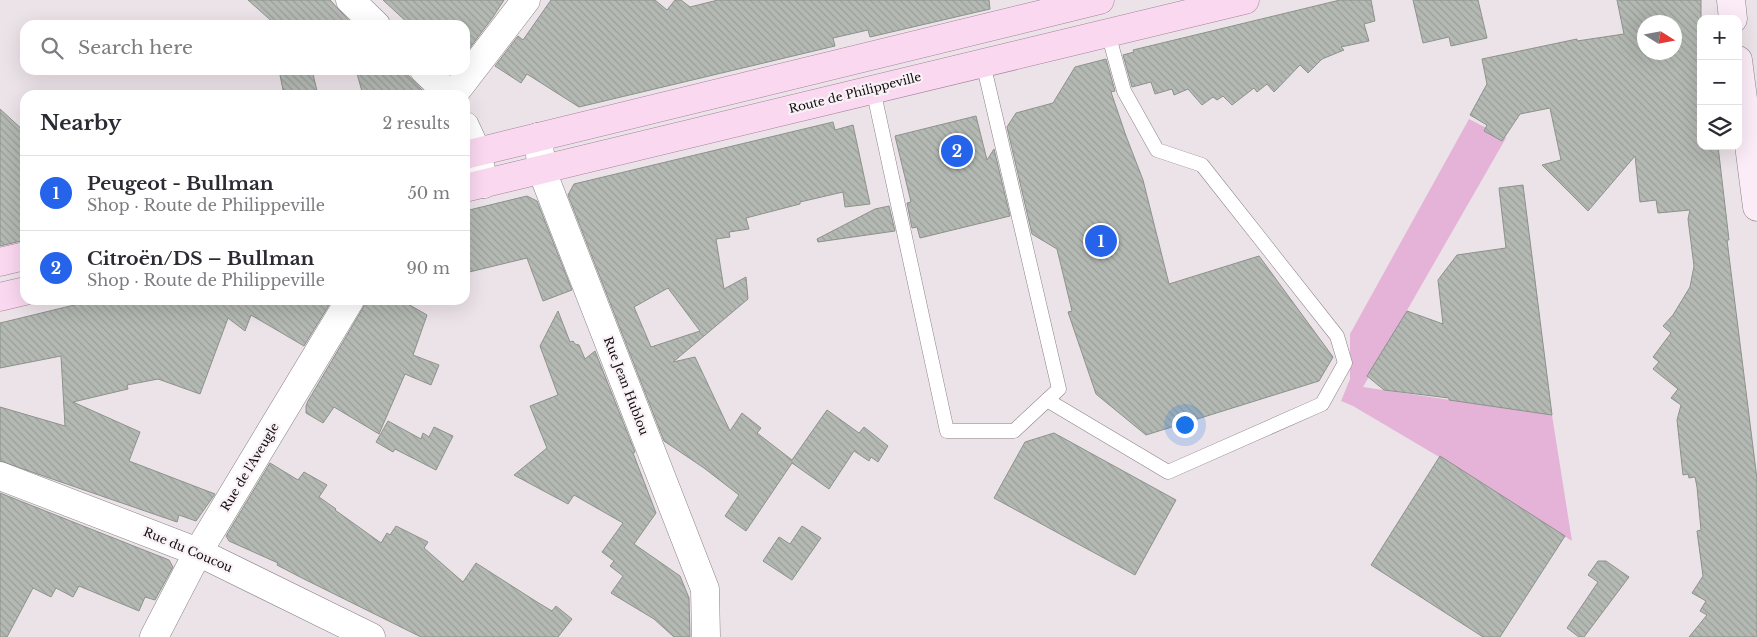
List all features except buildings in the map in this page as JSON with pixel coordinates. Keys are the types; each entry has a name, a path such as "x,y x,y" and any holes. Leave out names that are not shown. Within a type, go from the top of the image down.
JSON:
{"main road":[{"path":"471,153 1100,0"},
{"name":"Route de Philippeville","path":"475,186 1246,0"},
{"path":"1731,0 1733,15"},
{"path":"1742,91 1757,207"},
{"path":"0,262 20,257"},
{"path":"0,296 20,292"}],"street":[{"path":"350,0 371,20"},
{"path":"470,72 526,0"},
{"path":"430,75 446,90"},
{"path":"456,90 468,75"},
{"name":"Rue Jean Hublou","path":"538,137 542,171 705,589 706,637"},
{"path":"471,153 475,186"},
{"name":"Rue de l'Aveugle","path":"154,637 198,552 347,305"},
{"name":"Rue du Coucou","path":"0,476 198,552 371,637"}],"lane":[{"path":"1047,400 1168,472 1322,404 1345,363 1337,336 1202,165 1157,150 1124,91 1108,33"},
{"path":"873,89 947,431 1014,431 1059,390 983,62"}],"shaded area":[{"path":"1469,119 1506,138 1363,387 1552,415 1572,541 1441,458 1353,406 1341,401 1350,379 1350,334"}],"place":[{"name":"Citroën/DS – Bullman","path":"957,151"},
{"name":"Peugeot - Bullman","path":"1101,241"}]}
